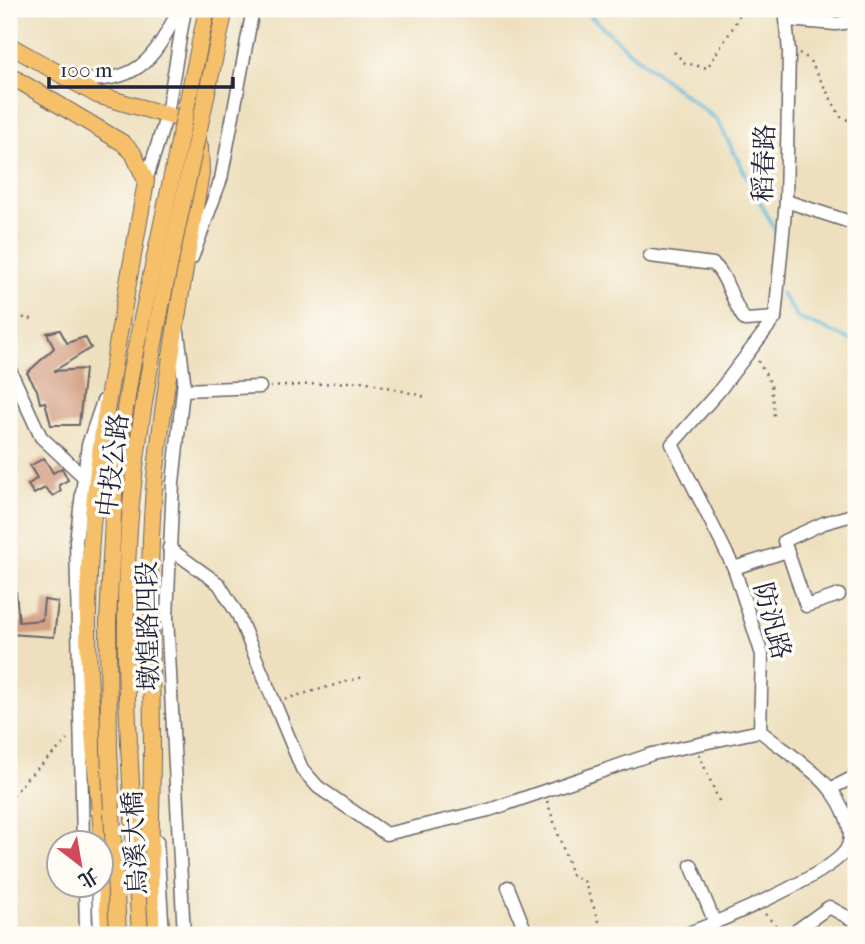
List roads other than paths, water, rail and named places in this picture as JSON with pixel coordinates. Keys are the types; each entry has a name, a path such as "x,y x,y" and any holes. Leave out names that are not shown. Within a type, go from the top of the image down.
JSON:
{"main road":[{"name":"中投公路","path":"118,935 109,750 108,623 115,474 131,371 207,9"},
{"name":"中投公路","path":"141,935 130,749 128,635 134,477 149,374 225,9"},
{"path":"9,45 110,100 167,114 187,125 194,134 201,160 158,453 150,548 148,623 152,748 149,882 152,935"},
{"path":"9,75 123,143 134,153 146,181 115,368 90,545 88,622 93,752 107,874 109,935"}],"street":[{"path":"66,78 110,80 138,69 161,45 179,9"},
{"path":"146,181 167,114 185,9"},
{"path":"183,281 221,179 253,9"},
{"path":"786,15 836,24 856,21"},
{"name":"稻春路","path":"775,318 786,201 789,52 786,15"},
{"path":"786,201 856,224"},
{"path":"650,256 713,264 719,267 730,297 745,320 775,318"},
{"name":"墩煌路四段","path":"177,318 183,390 167,617 184,935"},
{"name":"防汎路","path":"760,731 762,655 734,568 672,444 775,318"},
{"path":"9,368 41,437 83,476"},
{"path":"83,828 76,541 88,444 115,368"},
{"path":"183,390 260,387"},
{"path":"839,595 806,606 784,541 824,523 856,514"},
{"path":"170,548 219,584 238,615 302,769 318,787 386,834 489,810 652,754 760,731 830,789 848,823 847,848 800,882 684,935"},
{"path":"734,568 787,551"},
{"name":"烏溪大橋","path":"152,748 163,935"},
{"name":"烏溪大橋","path":"93,752 96,828"},
{"path":"830,789 856,776"},
{"path":"691,865 715,923"},
{"path":"508,887 527,935"},
{"path":"85,898 86,935"},
{"name":"烏溪大橋","path":"99,898 100,935"},
{"path":"790,935 829,907 849,918 856,915"}],"waterway":[{"path":"583,9 631,53 717,120 778,236"},
{"path":"781,293 798,318 856,342"}]}
